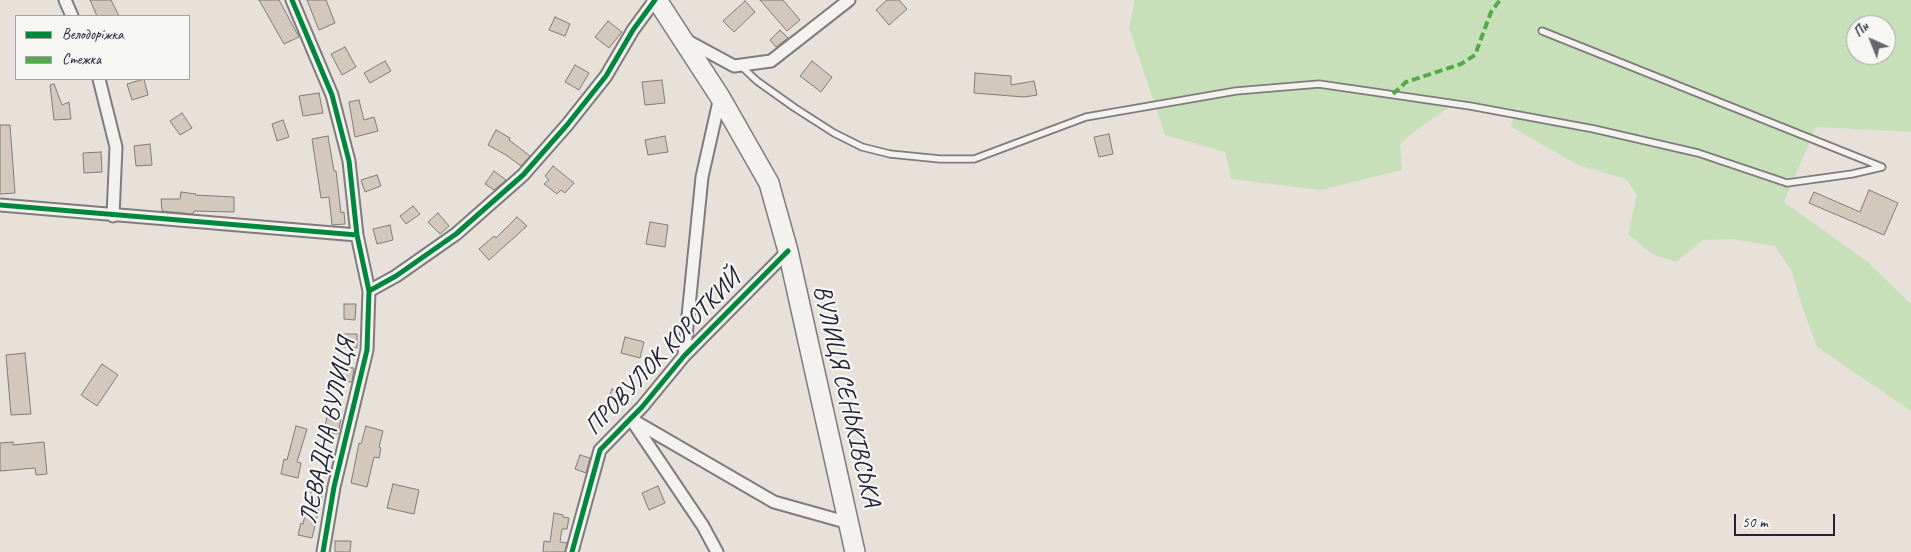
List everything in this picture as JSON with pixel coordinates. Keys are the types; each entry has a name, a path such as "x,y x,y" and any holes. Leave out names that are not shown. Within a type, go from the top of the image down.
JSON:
{"main road":[{"name":"ВУЛИЦЯ СЕНЬКIВСЬКА","path":"656,0 720,98 769,183 788,251 855,552"}],"street":[{"path":"65,0 72,15"},
{"name":"ЛЕВАДНА ВУЛИЦЯ","path":"292,0 332,95 348,161 357,235 369,291 368,350 334,487 323,552"},
{"path":"369,291 396,276 456,234 522,175 567,125 606,76 633,30 656,0"},
{"path":"682,38 734,66 771,61 849,0"},
{"path":"99,80 116,147 113,216"},
{"path":"684,356 702,177 720,98"},
{"path":"0,205 357,235"},
{"name":"ПРОВУЛОК КОРОТКИЙ","path":"572,552 600,450 631,419 684,356 788,251"},
{"path":"631,419 774,502 849,523"},
{"path":"631,419 703,526 717,552"}],"lane":[{"path":"740,65 757,81 795,108 834,133 855,143 890,154 940,159 974,159 1086,118 1236,91 1320,84 1470,106 1594,129 1698,153 1787,183 1852,174 1882,167 1542,31"}],"green space":[{"path":"1135,0 1911,0 1911,132 1816,127 1784,202 1868,262 1911,304 1911,411 1817,347 1792,272 1775,246 1733,239 1703,240 1676,262 1652,254 1628,234 1637,195 1626,179 1578,165 1510,126 1522,103 1514,114 1455,104 1420,127 1400,144 1402,170 1320,190 1231,179 1225,152 1165,135 1129,28"}],"building":[{"path":"90,0 111,0 118,15 97,15"},
{"path":"259,0 279,0 299,37 284,44"},
{"path":"307,0 326,0 335,23 319,30"},
{"path":"760,0 783,0 800,20 787,31"},
{"path":"887,0 899,0 907,9 889,25 876,10"},
{"path":"745,1 755,12 734,32 723,21"},
{"path":"555,17 570,24 565,36 549,30"},
{"path":"608,21 622,32 609,48 595,37"},
{"path":"780,30 788,38 776,47 770,40"},
{"path":"345,47 356,67 342,75 331,54"},
{"path":"385,61 391,71 370,83 364,73"},
{"path":"812,61 832,77 821,92 800,76"},
{"path":"575,65 589,73 579,90 565,82"},
{"path":"975,73 1011,76 1011,85 1034,81 1037,95 1024,97 974,93"},
{"path":"144,80 148,95 132,100 127,84"},
{"path":"662,80 665,103 645,105 642,82"},
{"path":"54,84 62,105 69,102 71,119 54,120 50,85"},
{"path":"319,93 323,113 303,116 299,96"},
{"path":"359,100 364,120 374,117 378,131 355,137 349,102"},
{"path":"182,113 192,128 180,135 170,121"},
{"path":"283,120 289,137 277,141 272,124"},
{"path":"0,125 10,125 15,193 0,194"},
{"path":"496,130 510,138 509,140 530,156 521,166 488,145"},
{"path":"1109,134 1113,154 1099,157 1094,137"},
{"path":"328,136 334,171 336,171 341,213 344,212 345,224 332,225 329,197 321,198 312,139"},
{"path":"665,136 668,152 648,155 645,140"},
{"path":"150,144 152,165 136,166 134,146"},
{"path":"101,152 102,172 84,173 83,153"},
{"path":"553,166 574,183 565,193 561,190 557,194 544,184 549,180 545,176"},
{"path":"494,171 506,180 494,190 485,184"},
{"path":"377,175 381,186 365,192 361,180"},
{"path":"1869,190 1898,203 1884,235 1809,203 1814,192 1860,212"},
{"path":"181,192 195,195 234,197 234,212 194,211 193,214 162,211 161,199 180,199"},
{"path":"413,206 420,214 406,224 400,216"},
{"path":"438,213 449,226 440,234 428,222"},
{"path":"517,217 527,226 489,260 479,249 494,236 496,238"},
{"path":"650,222 668,225 665,247 646,244"},
{"path":"390,225 393,240 377,244 373,229"},
{"path":"344,304 356,304 355,320 344,319"},
{"path":"344,334 357,334 357,348 343,347"},
{"path":"625,337 644,342 640,358 621,353"},
{"path":"25,353 31,414 11,415 6,355"},
{"path":"102,364 118,375 97,406 81,395"},
{"path":"337,367 354,368 352,382 336,381"},
{"path":"612,389 627,395 623,406 608,399"},
{"path":"327,417 341,419 338,434 324,431"},
{"path":"296,426 307,429 297,462 301,463 298,478 281,474 284,459 287,460"},
{"path":"366,426 383,431 379,447 381,448 379,458 374,457 367,487 351,483 359,443 361,444"},
{"path":"13,442 13,445 44,442 47,474 36,475 35,468 0,471 0,443"},
{"path":"580,455 590,458 586,473 575,469"},
{"path":"393,484 419,490 414,514 387,508"},
{"path":"658,486 665,503 649,510 642,493"},
{"path":"311,492 322,495 312,538 298,535 301,523 303,524"},
{"path":"554,513 569,518 567,529 562,529 560,542 567,543 565,552 543,552 544,541 550,542"},
{"path":"335,541 351,541 350,552 335,552"}],"marked path":[{"path":"1393,94 1406,82 1461,64 1475,55 1491,12 1500,0"}],"cycle path":[{"path":"292,0 332,95 349,161 357,235 369,291 367,350 334,487 323,552"},
{"path":"369,291 396,276 456,234 523,175 567,125 606,76 633,30 655,0"},
{"path":"0,205 357,235"},
{"path":"572,552 600,450 642,407 684,356 788,251"}]}
